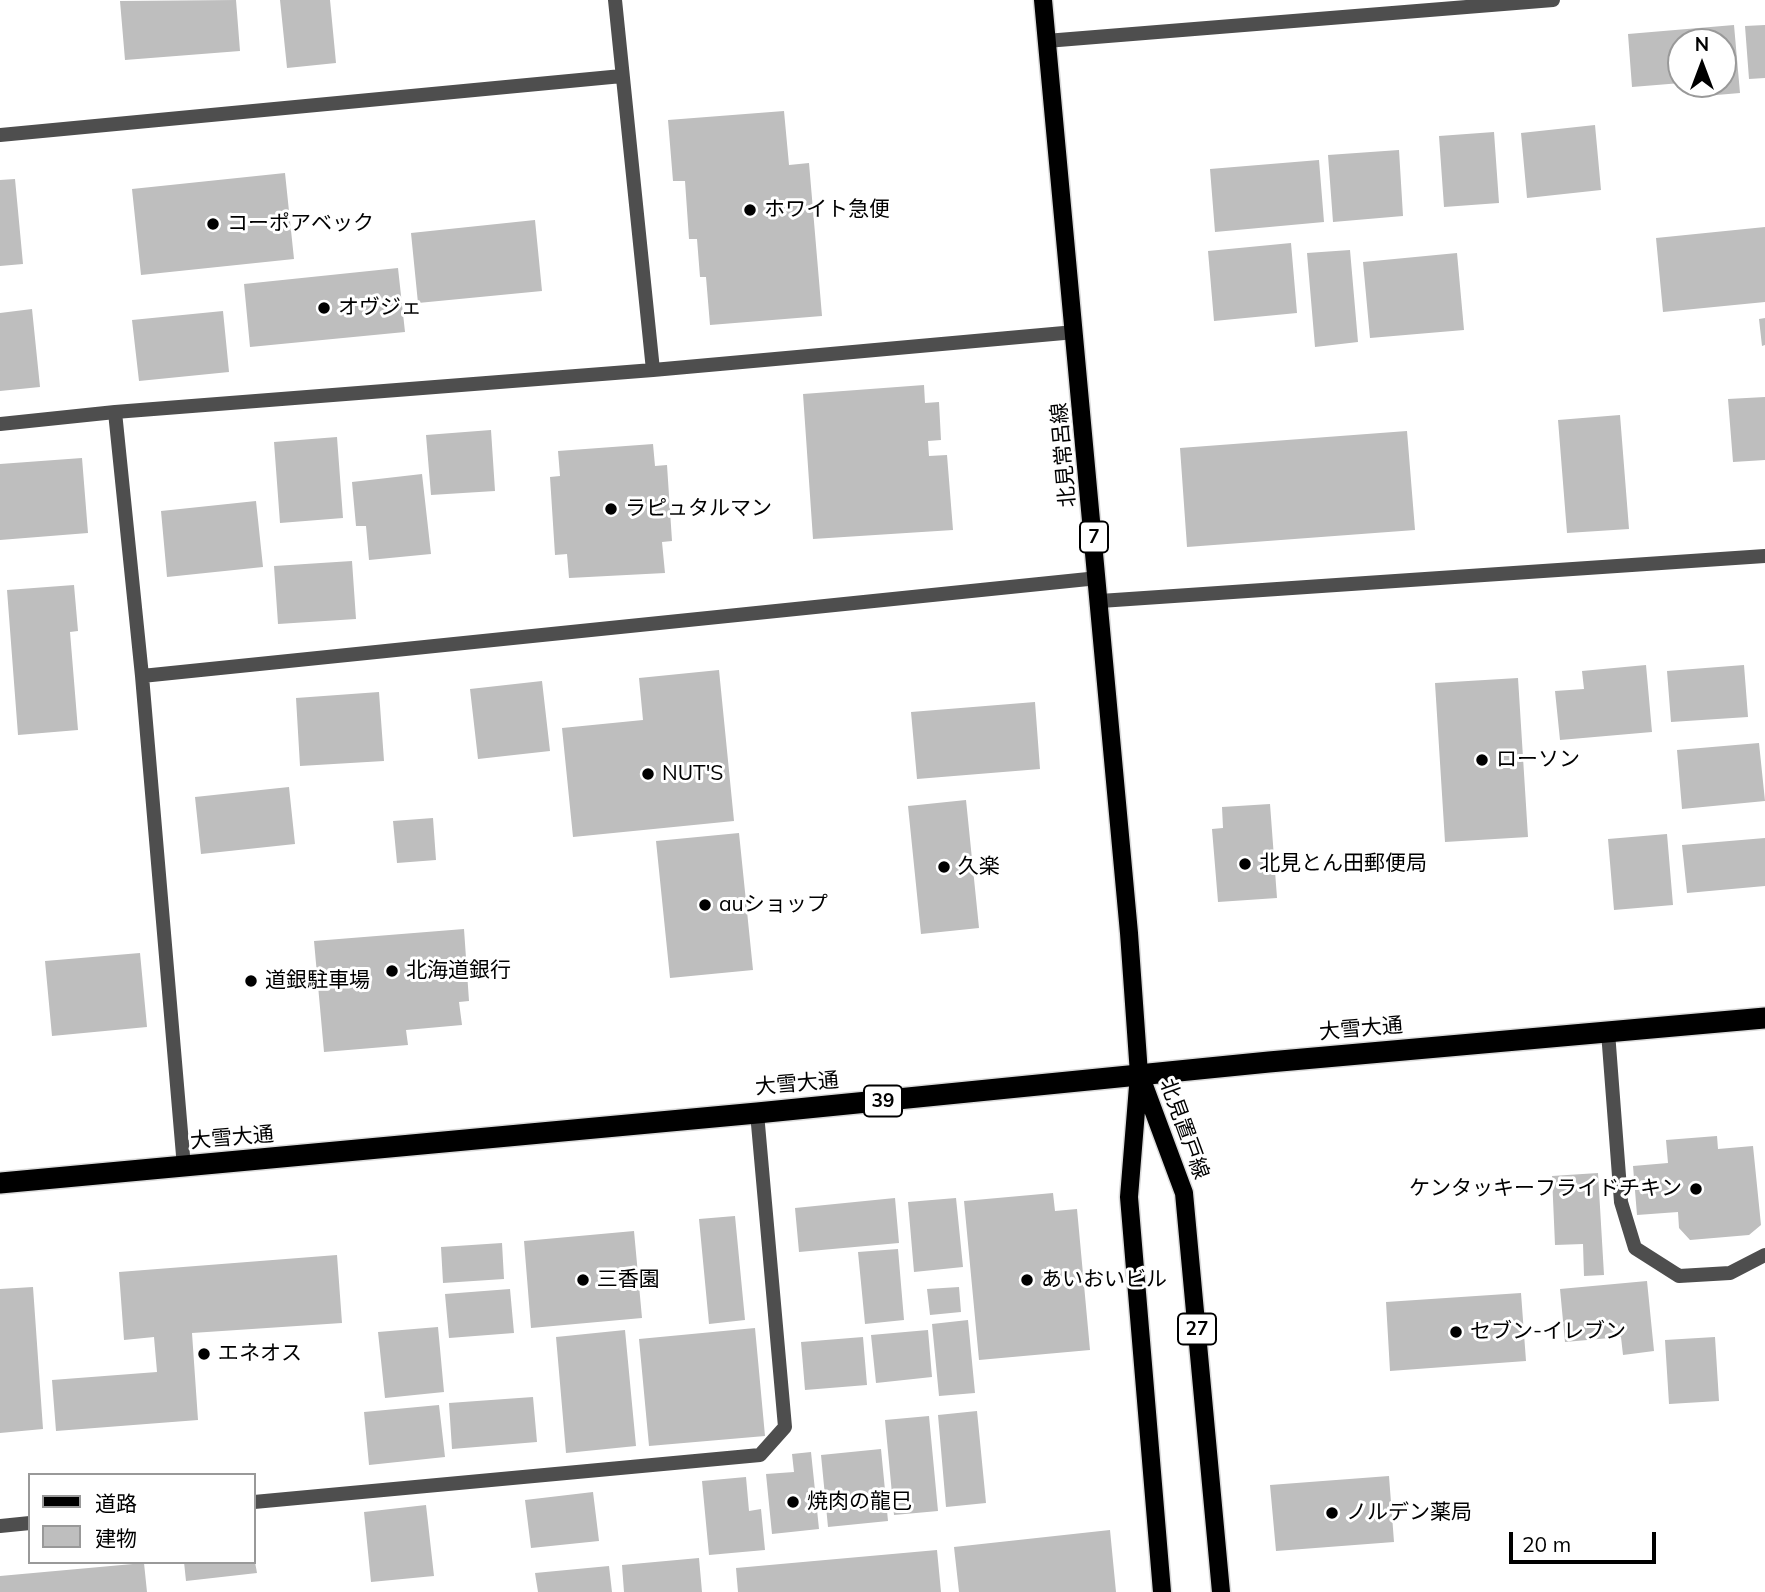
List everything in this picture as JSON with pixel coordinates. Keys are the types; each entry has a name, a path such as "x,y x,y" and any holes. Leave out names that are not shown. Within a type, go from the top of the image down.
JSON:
{"highway":[{"name":"大雪大通","path":"0,1183 757,1113 1139,1074 1765,1018"}],"main road":[{"name":"北見常呂線","path":"1043,0 1098,578 1139,1074"},
{"name":"北見置戸線","path":"1139,1074 1129,1197 1162,1592"},
{"name":"北見置戸線","path":"1139,1074 1184,1193 1221,1592"}],"street":[{"path":"615,0 653,370"},
{"path":"1046,41 1553,0"},
{"path":"0,135 621,76"},
{"path":"0,424 115,412 653,370 1075,332"},
{"path":"115,412 142,676 184,1167"},
{"path":"1100,601 1765,556"},
{"path":"142,676 1098,578"},
{"path":"1765,1018 1765,1030"},
{"path":"1608,1032 1621,1202 1635,1248 1679,1276 1730,1273 1765,1255"},
{"path":"256,1502 760,1455 785,1427 757,1113"},
{"path":"0,1526 28,1523"}],"building":[{"path":"236,0 240,51 125,60 120,1"},
{"path":"280,0 330,0 336,63 287,68"},
{"path":"1734,25 1734,28 1699,28"},
{"path":"1765,25 1765,78 1749,79 1745,26"},
{"path":"1667,31 1667,84 1632,87 1628,34"},
{"path":"1737,59 1740,93 1737,93"},
{"name":"ホワイト急便","path":"784,111 789,165 809,163 822,316 710,325 706,277 700,277 697,239 689,239 685,181 673,181 668,120"},
{"path":"1595,125 1601,190 1527,198 1521,133"},
{"path":"1494,132 1499,203 1444,207 1439,136"},
{"path":"1399,150 1403,216 1333,222 1328,155"},
{"path":"1319,160 1324,222 1215,232 1210,169"},
{"name":"コーポアベック","path":"285,173 294,259 141,275 132,189"},
{"path":"15,179 23,264 0,266 0,180"},
{"path":"535,220 542,291 418,303 411,233"},
{"path":"1765,227 1765,302 1663,312 1656,238"},
{"path":"1291,243 1297,313 1214,321 1208,251"},
{"path":"1350,250 1358,342 1315,347 1307,253"},
{"path":"1457,253 1464,330 1370,338 1363,262"},
{"name":"オヴジェ","path":"398,268 405,332 250,347 244,284"},
{"path":"32,309 40,387 0,391 0,313"},
{"path":"223,311 229,372 139,381 132,320"},
{"path":"1765,318 1765,345 1762,346 1759,319"},
{"path":"924,385 925,403 939,402 941,440 928,441 929,456 947,455 953,530 813,539 803,394"},
{"path":"1765,397 1765,460 1733,462 1728,399"},
{"path":"1620,415 1629,529 1567,533 1558,420"},
{"path":"491,430 495,491 431,495 426,435"},
{"path":"1407,431 1415,530 1187,547 1180,448"},
{"path":"337,437 343,518 280,523 274,442"},
{"name":"ラピュタルマン","path":"653,444 655,466 667,465 672,541 662,542 665,573 569,578 567,554 555,555 550,477 560,476 558,451"},
{"path":"82,458 88,533 0,540 0,464"},
{"path":"422,474 431,554 369,560 366,526 356,526 352,482"},
{"path":"256,501 263,567 167,577 161,511"},
{"path":"352,561 356,619 278,624 274,566"},
{"path":"74,585 78,631 70,632 78,730 18,735 7,590"},
{"path":"1646,665 1652,732 1560,740 1555,691 1584,689 1582,671"},
{"path":"1744,665 1748,717 1671,722 1667,671"},
{"name":"NUT'S","path":"719,670 734,821 573,837 562,728 643,720 639,678"},
{"name":"ローソン","path":"1518,678 1528,837 1445,842 1435,683"},
{"path":"542,681 550,751 478,759 470,689"},
{"path":"379,692 384,761 300,766 296,698"},
{"path":"1035,702 1040,769 917,779 911,712"},
{"path":"1759,743 1765,801 1682,809 1677,750"},
{"path":"289,787 295,844 201,854 195,797"},
{"name":"久楽","path":"966,800 979,928 921,934 908,806"},
{"name":"北見とん田郵便局","path":"1270,804 1277,898 1218,902 1212,829 1223,828 1222,807"},
{"path":"433,818 436,860 397,863 393,821"},
{"name":"auショップ","path":"739,833 753,970 670,978 656,841"},
{"path":"1667,834 1673,905 1614,910 1608,839"},
{"path":"1765,838 1765,886 1687,893 1682,845"},
{"name":"北海道銀行","path":"464,929 469,1001 459,1002 462,1025 406,1030 408,1045 324,1052 314,941"},
{"path":"140,953 147,1027 52,1036 45,961"},
{"name":"ケンタッキーフライドチキン","path":"1717,1136 1718,1149 1753,1146 1761,1225 1749,1235 1690,1240 1679,1228 1678,1212 1637,1215 1633,1166 1668,1163 1666,1140"},
{"path":"1598,1173 1604,1275 1584,1276 1583,1244 1555,1245 1552,1176"},
{"name":"あいおいビル","path":"1053,1193 1055,1211 1077,1209 1090,1350 979,1360 964,1201"},
{"path":"895,1198 899,1243 799,1252 795,1208"},
{"path":"956,1198 963,1267 914,1272 908,1202"},
{"path":"735,1216 745,1320 709,1324 699,1219"},
{"name":"三香園","path":"634,1231 642,1318 531,1328 524,1241"},
{"path":"502,1243 504,1279 443,1283 441,1247"},
{"path":"898,1249 904,1320 865,1324 858,1252"},
{"path":"337,1255 342,1323 192,1333 198,1420 56,1431 52,1380 157,1372 154,1337 124,1340 119,1272"},
{"path":"1647,1281 1654,1351 1623,1355 1621,1337 1565,1342 1560,1289"},
{"path":"33,1287 43,1429 0,1433 0,1289"},
{"path":"959,1287 961,1312 930,1315 927,1289"},
{"path":"510,1289 514,1333 449,1338 445,1294"},
{"name":"セブン-イレブン","path":"1521,1293 1526,1361 1390,1371 1386,1302"},
{"path":"968,1320 975,1393 939,1396 932,1324"},
{"path":"438,1327 444,1392 385,1398 378,1332"},
{"path":"755,1328 765,1436 649,1446 639,1339"},
{"path":"625,1330 636,1446 566,1453 556,1337"},
{"path":"928,1330 932,1377 876,1383 871,1335"},
{"path":"863,1337 867,1385 805,1390 801,1342"},
{"path":"1715,1337 1719,1401 1669,1404 1665,1340"},
{"path":"533,1397 537,1442 452,1449 449,1403"},
{"path":"439,1405 445,1457 369,1465 364,1412"},
{"path":"977,1411 986,1503 946,1507 938,1415"},
{"path":"929,1416 938,1511 894,1515 885,1420"},
{"path":"881,1449 888,1521 828,1527 821,1455"},
{"name":"焼肉の龍巳","path":"811,1452 819,1529 772,1534 766,1474 794,1472 792,1454"},
{"name":"ノルデン薬局","path":"1389,1476 1394,1542 1276,1551 1270,1485"},
{"path":"746,1477 749,1511 761,1509 765,1550 709,1555 702,1481"},
{"path":"593,1492 599,1541 531,1548 525,1500"},
{"path":"426,1505 434,1576 371,1582 364,1512"},
{"path":"1110,1530 1116,1592 959,1592 954,1547"},
{"path":"937,1550 941,1592 738,1592 736,1568"},
{"path":"699,1558 702,1592 624,1592 622,1565"},
{"path":"144,1564 147,1592 0,1592 0,1576"},
{"path":"184,1564 255,1564 257,1573 186,1581"},
{"path":"609,1566 612,1592 538,1592 535,1573"}],"place":[{"name":"ホワイト急便","path":"750,210"},
{"name":"コーポアベック","path":"213,224"},
{"name":"オヴジェ","path":"324,308"},
{"name":"ラピュタルマン","path":"611,509"},
{"name":"ローソン","path":"1482,760"},
{"name":"NUT'S","path":"648,774"},
{"name":"北見とん田郵便局","path":"1245,864"},
{"name":"久楽","path":"944,867"},
{"name":"auショップ","path":"705,905"},
{"name":"北海道銀行","path":"392,971"},
{"name":"道銀駐車場","path":"251,981"},
{"name":"ケンタッキーフライドチキン","path":"1696,1189"},
{"name":"三香園","path":"583,1280"},
{"name":"あいおいビル","path":"1027,1280"},
{"name":"セブン-イレブン","path":"1456,1332"},
{"name":"エネオス","path":"204,1354"},
{"name":"焼肉の龍巳","path":"793,1502"},
{"name":"ノルデン薬局","path":"1332,1513"}]}
